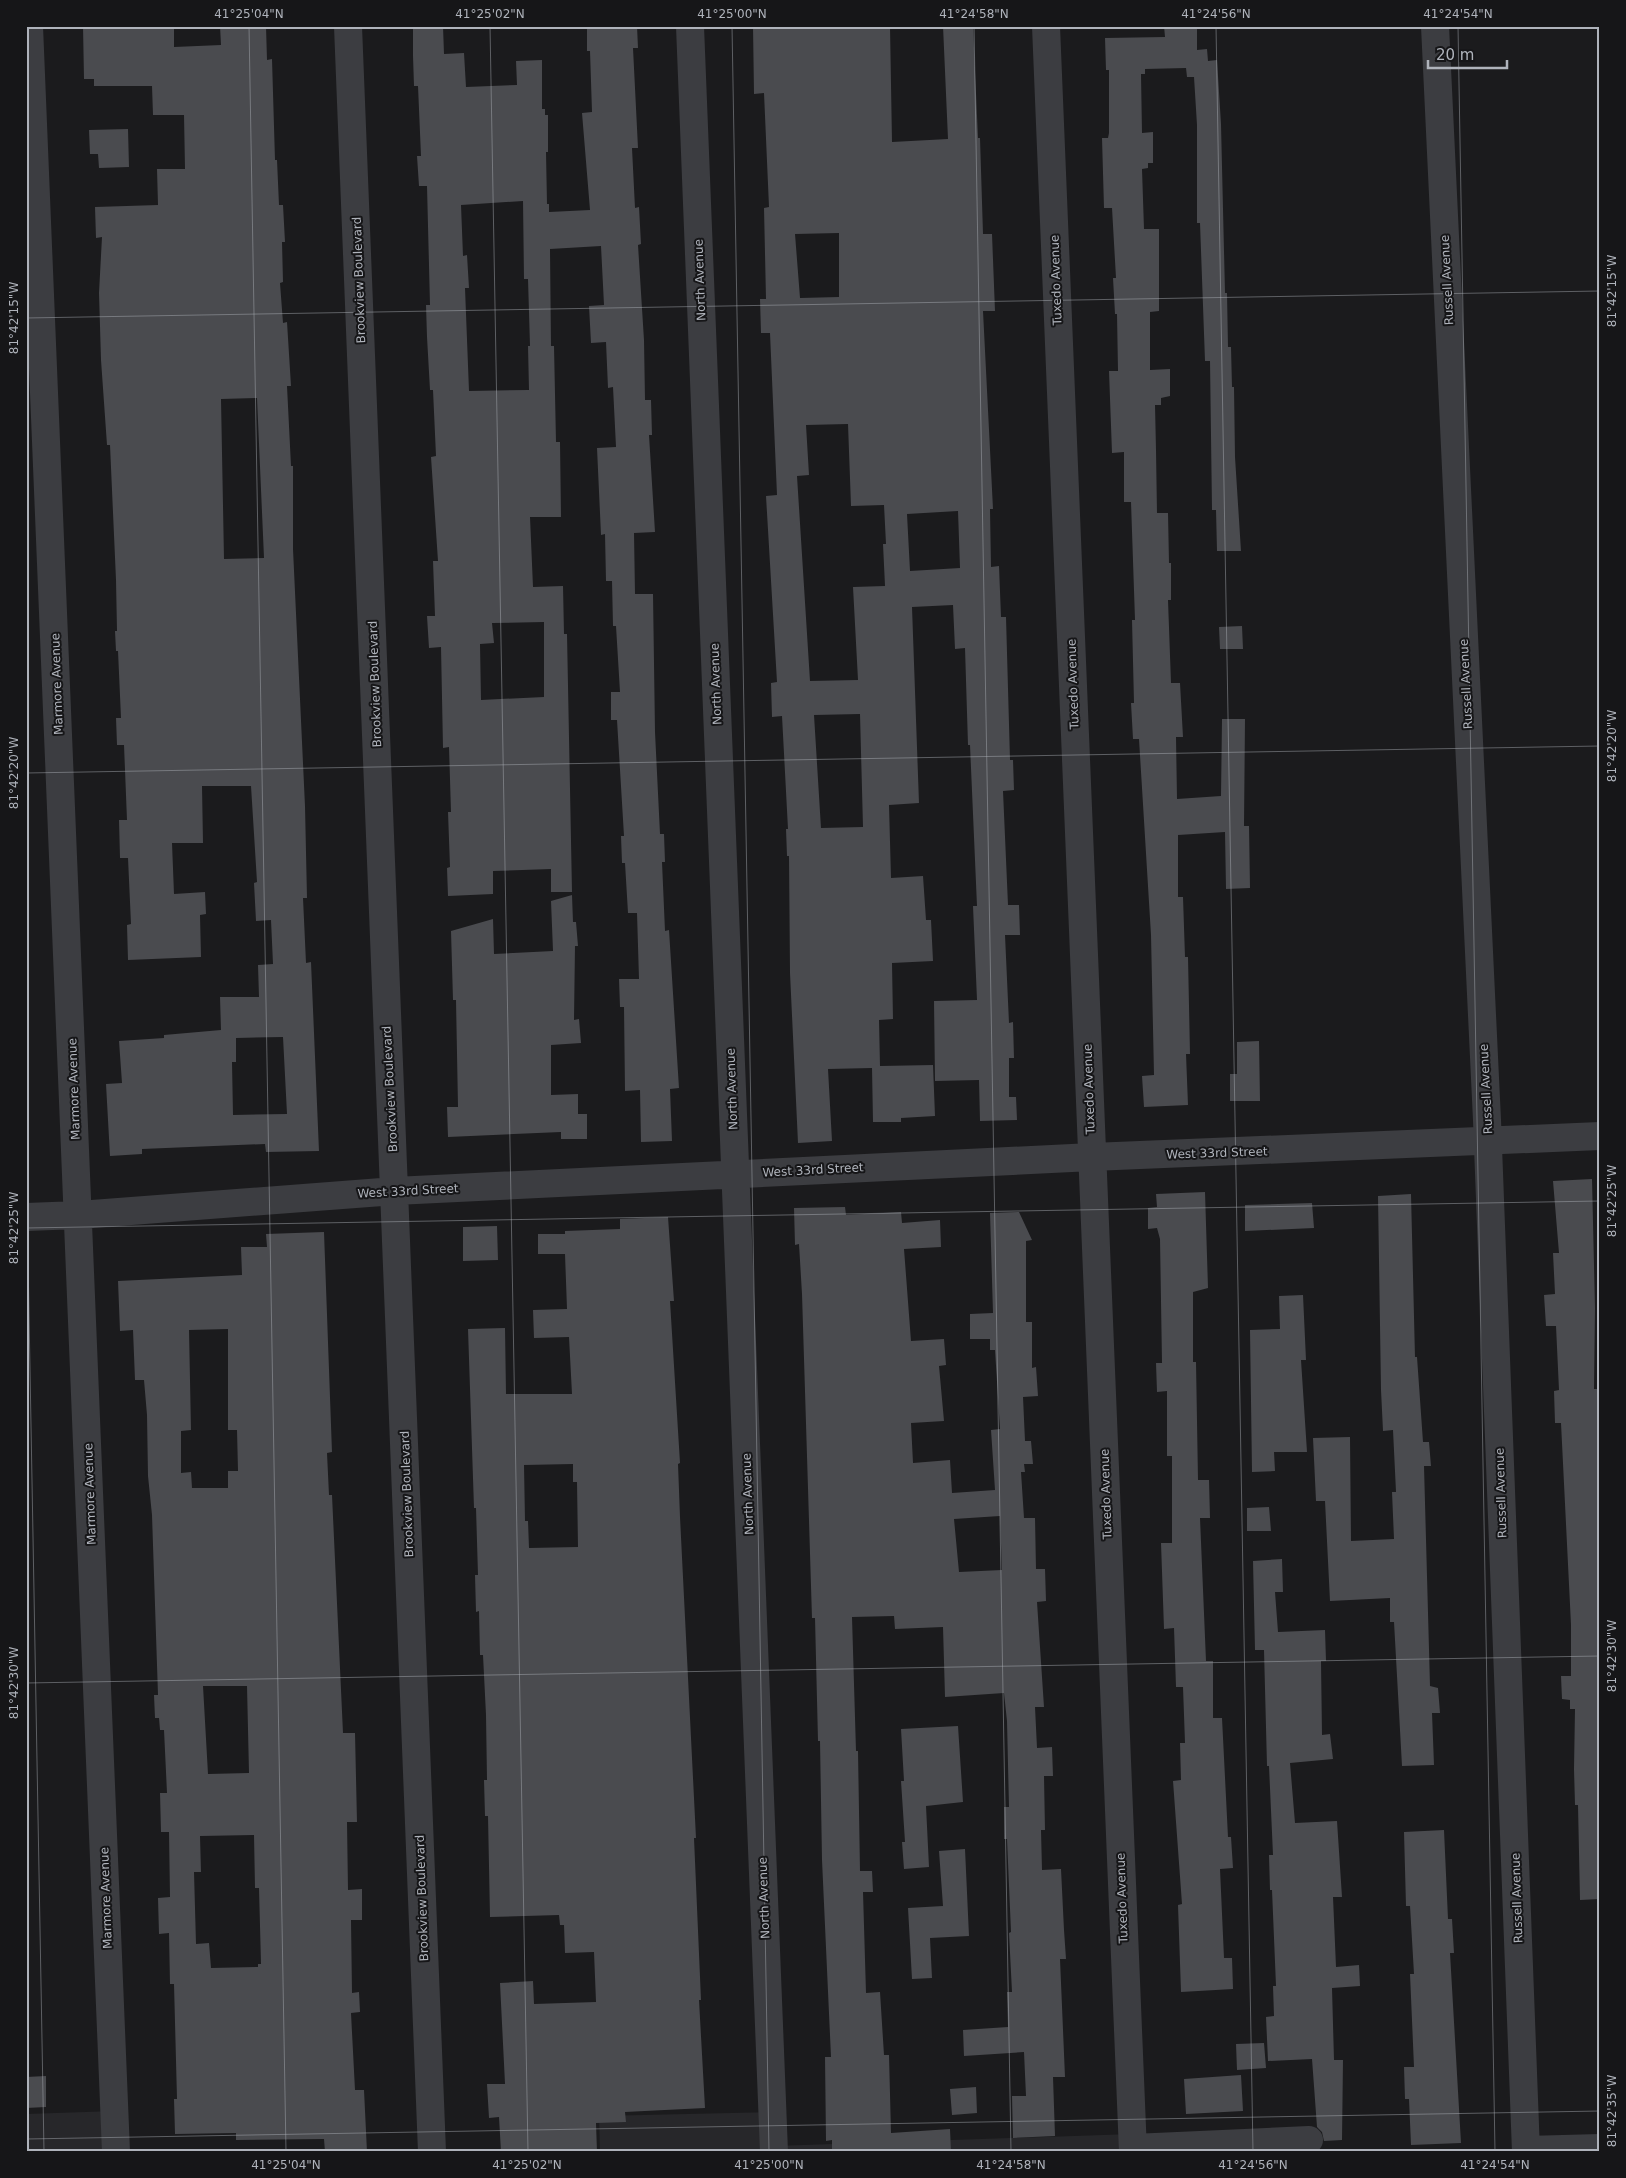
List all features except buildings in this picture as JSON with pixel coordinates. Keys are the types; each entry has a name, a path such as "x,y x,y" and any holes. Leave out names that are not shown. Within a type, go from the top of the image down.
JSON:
{"street":[{"name":"Marmore Avenue","path":"29,26 116,2152"},
{"name":"Brookview Boulevard","path":"348,26 432,2152"},
{"name":"North Avenue","path":"690,26 774,2152"},
{"name":"Tuxedo Avenue","path":"1046,26 1133,2150"},
{"name":"Russell Avenue","path":"1435,26 1488,1142 1526,2151"},
{"name":"West 33rd Street","path":"26,1217 79,1215 395,1190 1092,1157 1600,1136"},
{"path":"1133,2150 1309,2140"},
{"path":"1526,2151 1600,2148"}],"shaded area":[{"path":"115,2111 116,2152 26,2152 26,2114"},
{"path":"773,2112 774,2146 1132,2134 1310,2152 600,2152 599,2116"}]}
